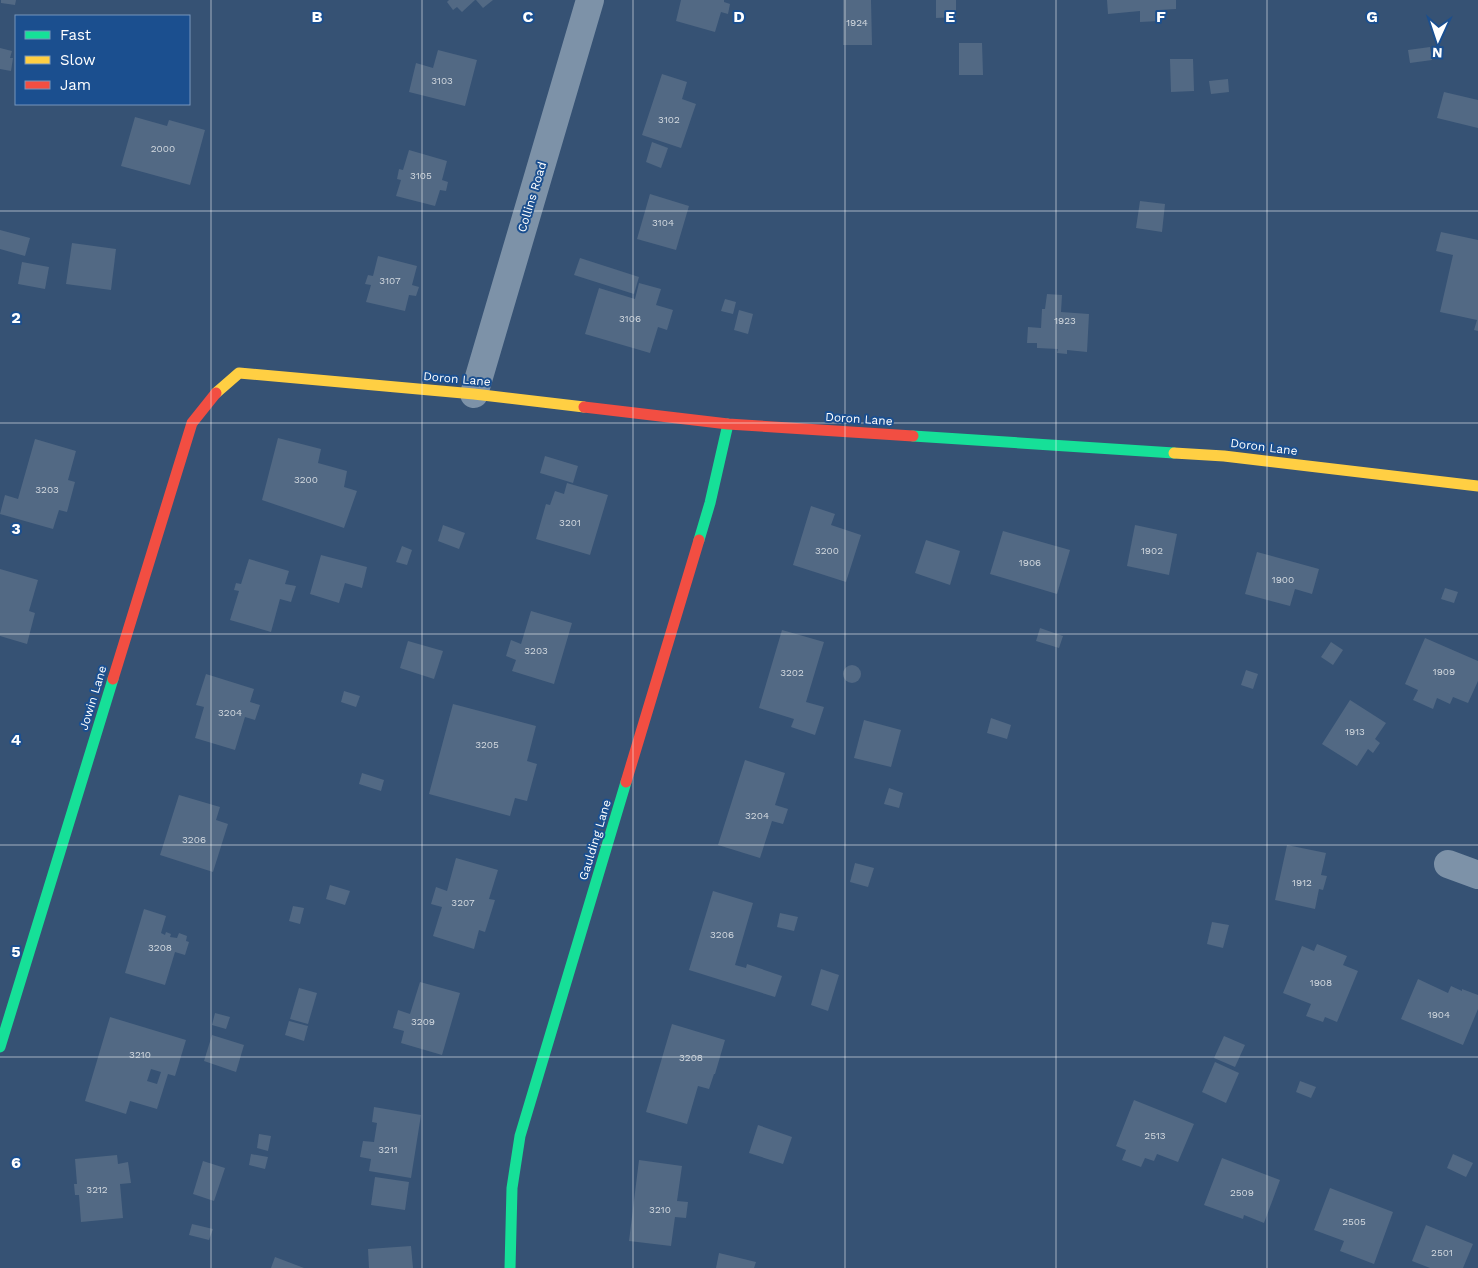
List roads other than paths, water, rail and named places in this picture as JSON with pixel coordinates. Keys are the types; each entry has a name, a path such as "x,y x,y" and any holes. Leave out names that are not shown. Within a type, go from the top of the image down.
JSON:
{"street":[{"name":"Collins Road","path":"474,394 590,0"},
{"name":"Doron Lane","path":"239,373 474,394 728,424 1224,456 1478,486"},
{"name":"Jowin Lane","path":"0,1047 192,423 224,383 239,373"},
{"name":"Gaulding Lane","path":"510,1268 512,1188 520,1136 710,502 728,424"},
{"path":"1448,864 1478,876"}]}
